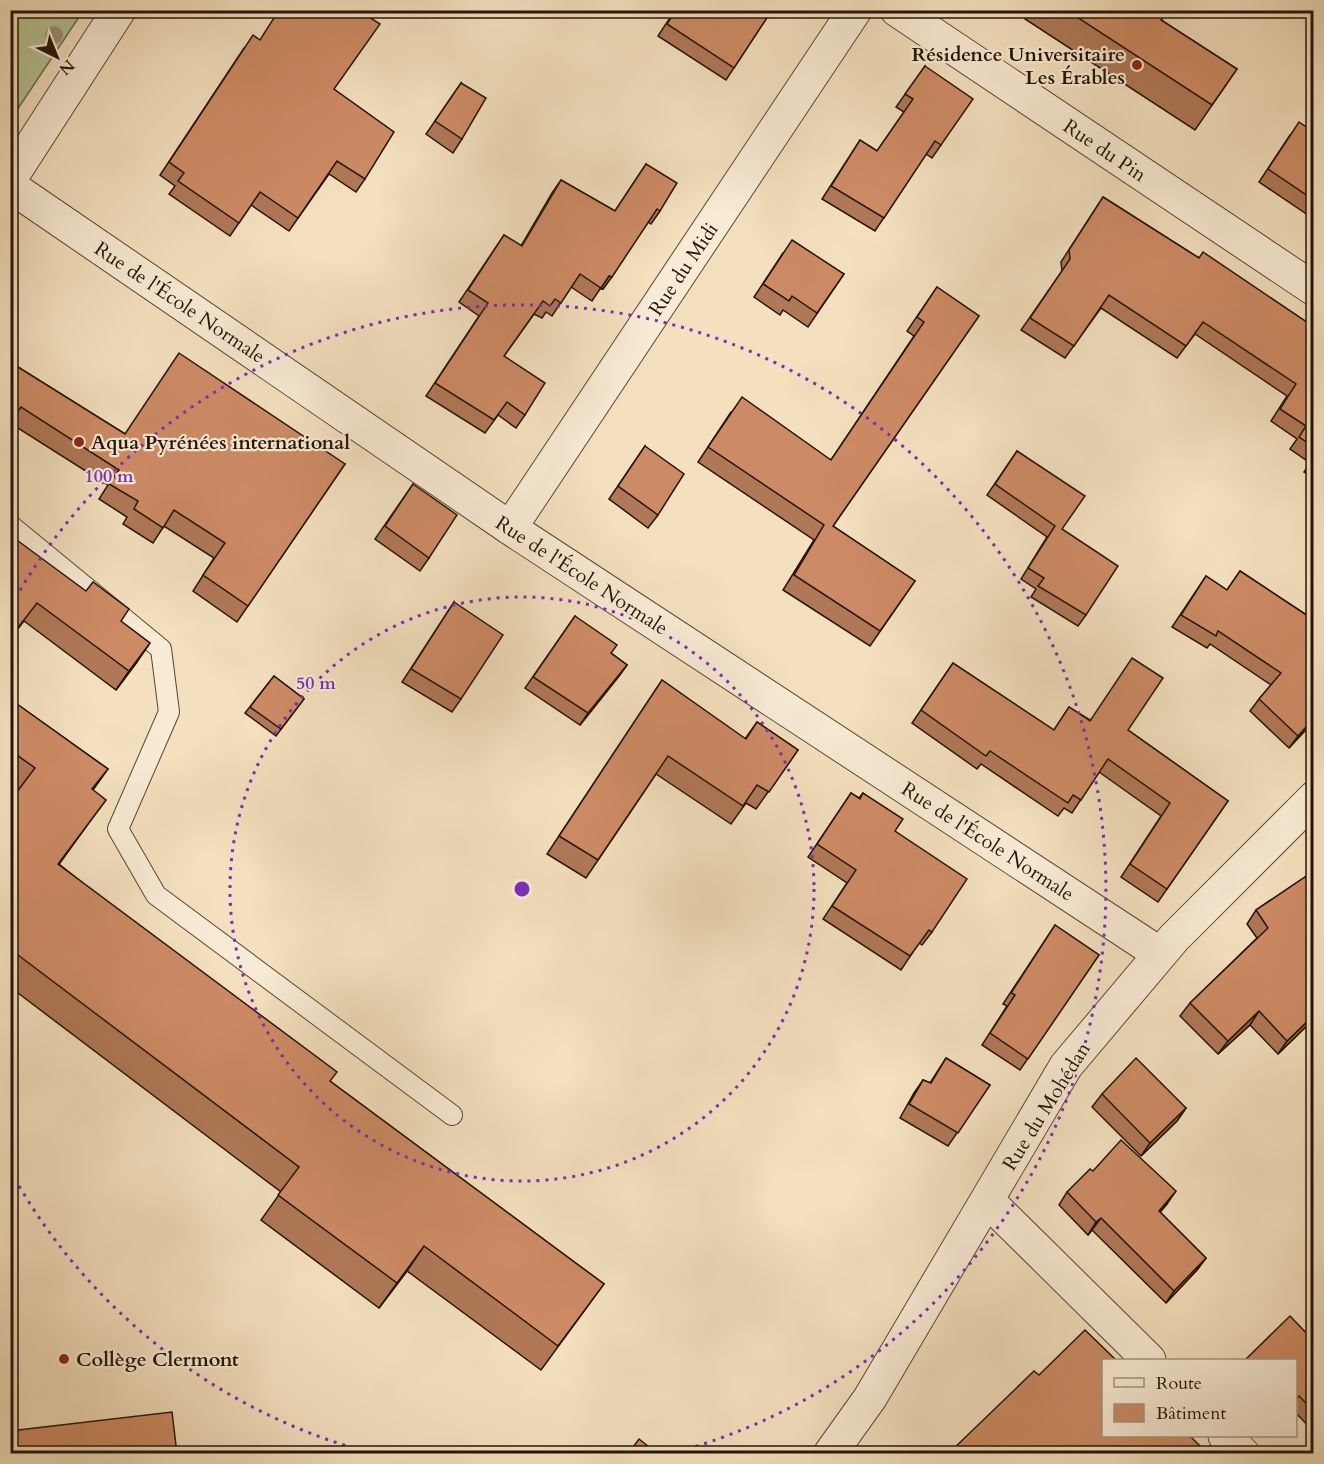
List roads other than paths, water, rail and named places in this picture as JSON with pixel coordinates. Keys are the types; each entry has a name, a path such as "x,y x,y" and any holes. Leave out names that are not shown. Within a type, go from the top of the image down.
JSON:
{"street":[{"path":"10,179 119,10"},
{"name":"Rue du Midi","path":"510,528 855,10"},
{"name":"Rue du Pin","path":"897,10 1314,289"},
{"name":"Rue de l'École Normale","path":"10,186 510,528 1160,954"},
{"name":"Rue du Mohédan","path":"830,1454 870,1398 1066,1066 1160,954 1314,798"},
{"path":"988,1201 1148,1359"},
{"path":"1226,1437 1243,1454"}],"lane":[{"path":"10,525 161,649 169,712 118,829 156,895 452,1115"}],"place":[{"name":"Résidence Universitaire Les Érables","path":"1137,65"},
{"name":"Aqua Pyrénées international","path":"79,442"},
{"name":"Collège Clermont","path":"64,1359"}]}
